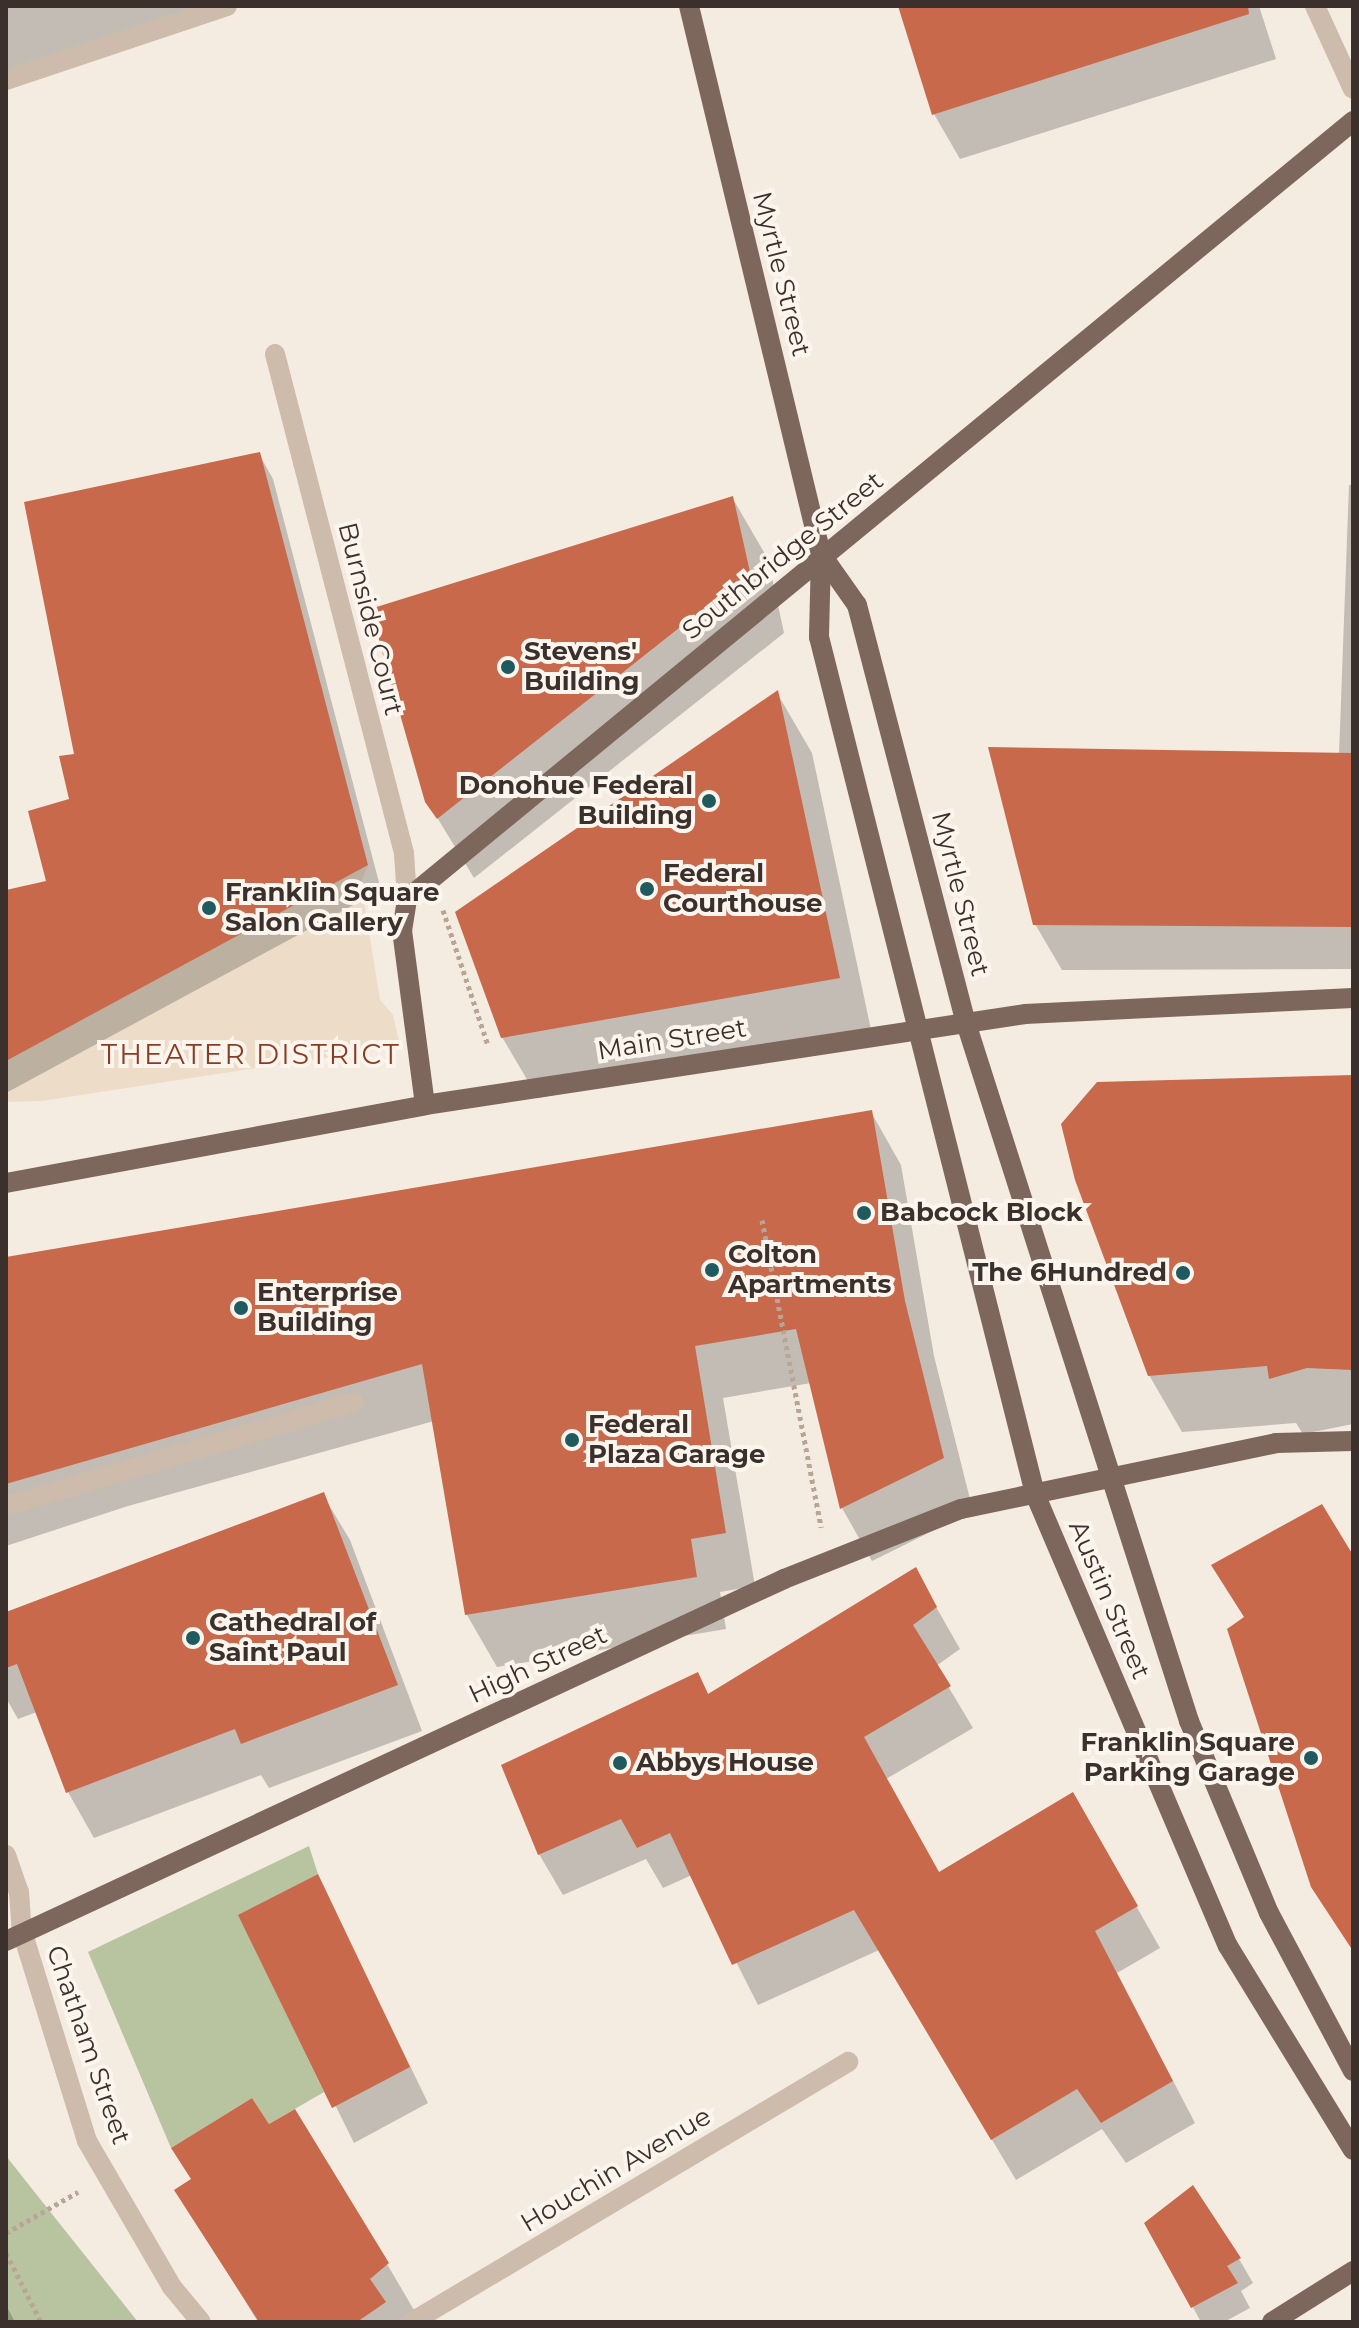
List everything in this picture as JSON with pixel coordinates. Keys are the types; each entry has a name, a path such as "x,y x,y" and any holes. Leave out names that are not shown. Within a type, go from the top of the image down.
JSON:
{"main road":[{"name":"Myrtle Street","path":"689,6 821,554 819,637 920,1031"},
{"name":"Southbridge Street","path":"407,899 821,554 1353,121"},
{"name":"Myrtle Street","path":"821,554 857,605 966,1023"},
{"path":"407,899 402,931 425,1105"},
{"name":"Main Street","path":"6,1183 425,1105 966,1023 1056,1011 1353,998"},
{"name":"Austin Street","path":"966,1023 1107,1478 1189,1721 1234,1834 1353,2071"},
{"name":"Austin Street","path":"920,1031 1035,1494 1228,1946 1353,2150"},
{"name":"High Street","path":"14,1936 784,1579 961,1509 1276,1443 1353,1441"},
{"path":"1272,2322 1353,2271"}],"street":[{"path":"6,80 227,6"},
{"path":"1315,6 1353,89"},
{"name":"Burnside Court","path":"275,354 404,853 407,899"},
{"path":"6,1506 354,1402"},
{"name":"Chatham Street","path":"6,1855 19,1892 14,1936 87,2141 172,2287 201,2322"},
{"name":"Houchin Avenue","path":"412,2322 848,2062"}],"path":[{"path":"442,905 488,1045"},
{"path":"762,1220 821,1527"},
{"path":"6,2233 107,2176"},
{"path":"6,2253 41,2322"}],"green space":[{"path":"309,1846 318,1874 239,1915 324,2092 269,2124 252,2098 171,2148 88,1952"},
{"path":"6,2156 48,2209 138,2322 6,2322"}],"shaded area":[{"path":"368,865 361,882 380,1000 393,1015 400,1046 42,1101 6,1102 6,1061"}],"building":[{"path":"898,6 1248,6 1249,14 932,115"},
{"path":"260,452 368,865 6,1061 6,890 46,881 28,811 69,799 59,756 74,754 24,502"},
{"name":"Stevens' Building","path":"733,496 750,572 437,819 425,802 370,609"},
{"name":"Donohue Federal Building","path":"778,690 840,978 501,1038 455,912"},
{"path":"988,747 1353,753 1353,927 1033,925"},
{"path":"1353,1075 1353,1370 1307,1368 1269,1379 1267,1366 1148,1376 1075,1180 1061,1124 1097,1082"},
{"path":"872,1110 905,1301 944,1458 840,1509 796,1329 695,1346 726,1533 691,1539 697,1577 465,1615 422,1364 6,1484 6,1257"},
{"name":"Cathedral of Saint Paul","path":"324,1492 398,1685 241,1744 235,1729 66,1793 17,1664 6,1668 6,1612"},
{"name":"Franklin Square Parking Garage","path":"1322,1504 1353,1555 1353,1951 1311,1887 1227,1629 1244,1617 1211,1565"},
{"path":"916,1567 937,1607 913,1625 951,1686 864,1737 939,1872 1073,1792 1138,1906 1095,1931 1173,2081 1101,2123 1077,2089 991,2140 854,1910 732,1965 670,1833 637,1848 621,1819 538,1855 501,1765 698,1672 708,1694"},
{"path":"318,1874 410,2067 332,2108 238,1915"},
{"path":"252,2098 269,2124 295,2109 389,2263 370,2279 386,2302 357,2322 259,2322 174,2190 191,2179 171,2148"},
{"path":"1193,2185 1241,2258 1227,2266 1238,2283 1191,2308 1144,2223"}],"place":[{"name":"Stevens' Building","path":"508,667"},
{"name":"Donohue Federal Building","path":"709,801"},
{"name":"Federal Courthouse","path":"647,889"},
{"name":"Franklin Square Salon Gallery","path":"209,908"},
{"name":"Babcock Block","path":"864,1213"},
{"name":"Colton Apartments","path":"712,1270"},
{"name":"The 6Hundred","path":"1183,1273"},
{"name":"Enterprise Building","path":"241,1308"},
{"name":"Federal Plaza Garage","path":"572,1440"},
{"name":"Cathedral of Saint Paul","path":"193,1638"},
{"name":"Franklin Square Parking Garage","path":"1311,1758"},
{"name":"Abbys House","path":"620,1763"}],"district":[{"name":"THEATER DISTRICT","path":"251,1054"}]}
